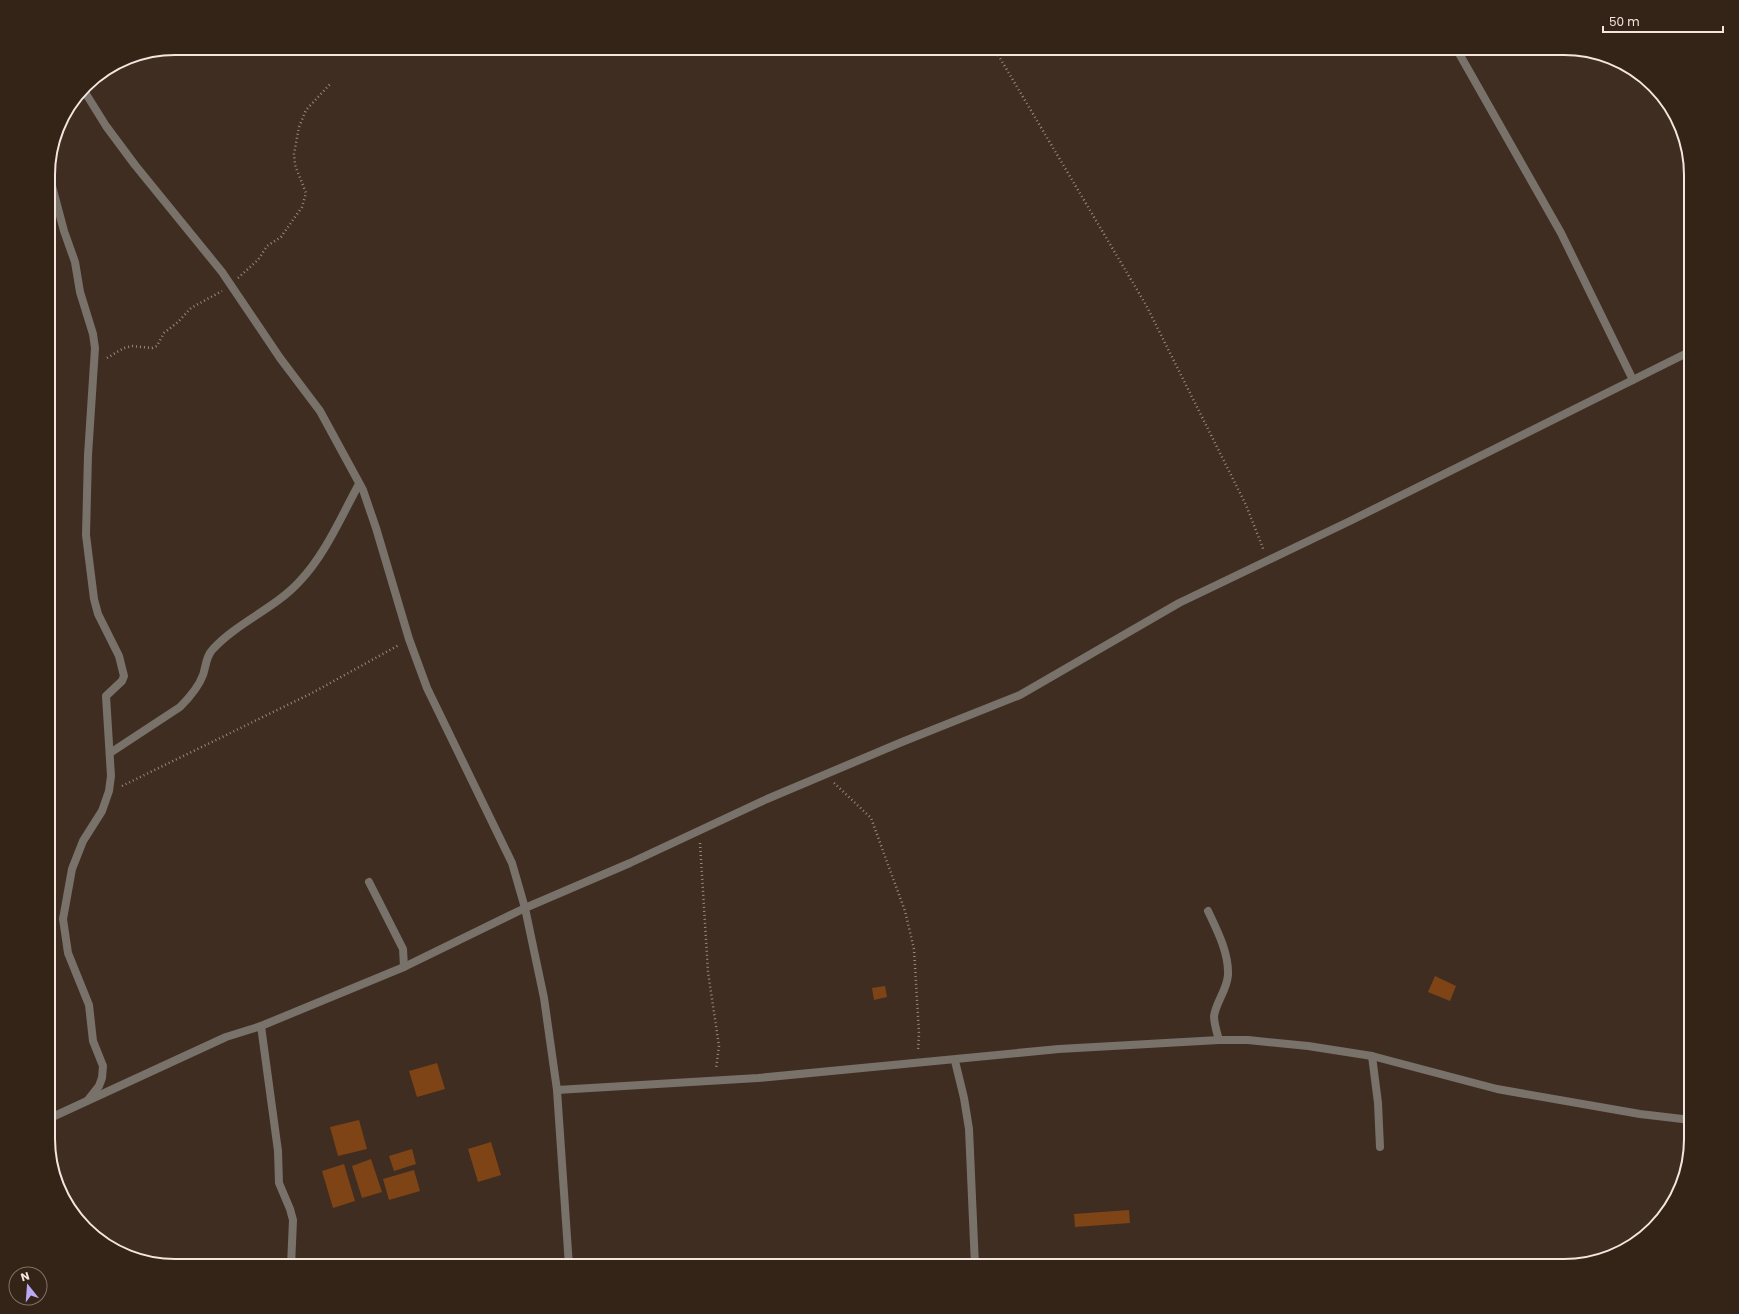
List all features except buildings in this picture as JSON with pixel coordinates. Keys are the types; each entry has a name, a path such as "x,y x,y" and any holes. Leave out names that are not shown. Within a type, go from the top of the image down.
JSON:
{"street":[{"path":"1460,55 1561,234 1633,380"},
{"path":"85,97 136,165 231,285 280,358 320,411 359,484 376,528 409,639 427,688 512,864 525,908 544,998 558,1090 569,1259"},
{"path":"55,198 64,231 75,262 80,292 93,334 95,348 88,454 86,535 94,599 98,614 119,656 124,676 122,681 106,696 111,776 109,792 102,811 83,841 72,869 63,919 68,952 90,1004 93,1041 103,1066 102,1078 99,1086 85,1103"},
{"path":"55,1116 226,1037 261,1026 404,966 525,908 630,863 825,775 1020,695 1179,604 1268,562 1684,354"},
{"path":"110,752 180,707 203,676 207,659 211,651 250,618 279,600 300,582 322,551 359,484"},
{"path":"369,882 402,949 404,966"},
{"path":"1208,911 1219,935 1226,957 1228,974 1226,985 1214,1017 1219,1040"},
{"path":"261,1026 278,1151 279,1183 293,1220 291,1259"},
{"path":"558,1090 714,1080 918,1064 1059,1050 1219,1040 1248,1040 1308,1046 1372,1056 1497,1088 1640,1114 1684,1119"},
{"path":"1372,1056 1378,1103 1380,1148"},
{"path":"955,1061 964,1098 969,1129 975,1259"}],"path":[{"path":"998,55 1146,305 1246,505 1268,562"},
{"path":"94,372 103,361 117,350 132,346 152,348 157,346 164,333 178,322 191,308 206,302 231,285 258,260 267,246 281,237 302,207 306,193 296,165 294,154 299,127 306,110 331,83"},
{"path":"109,792 312,693 409,639"},
{"path":"825,775 871,818 905,911 914,949 919,1033 918,1064"},
{"path":"699,831 708,972 719,1046 714,1080"}]}
